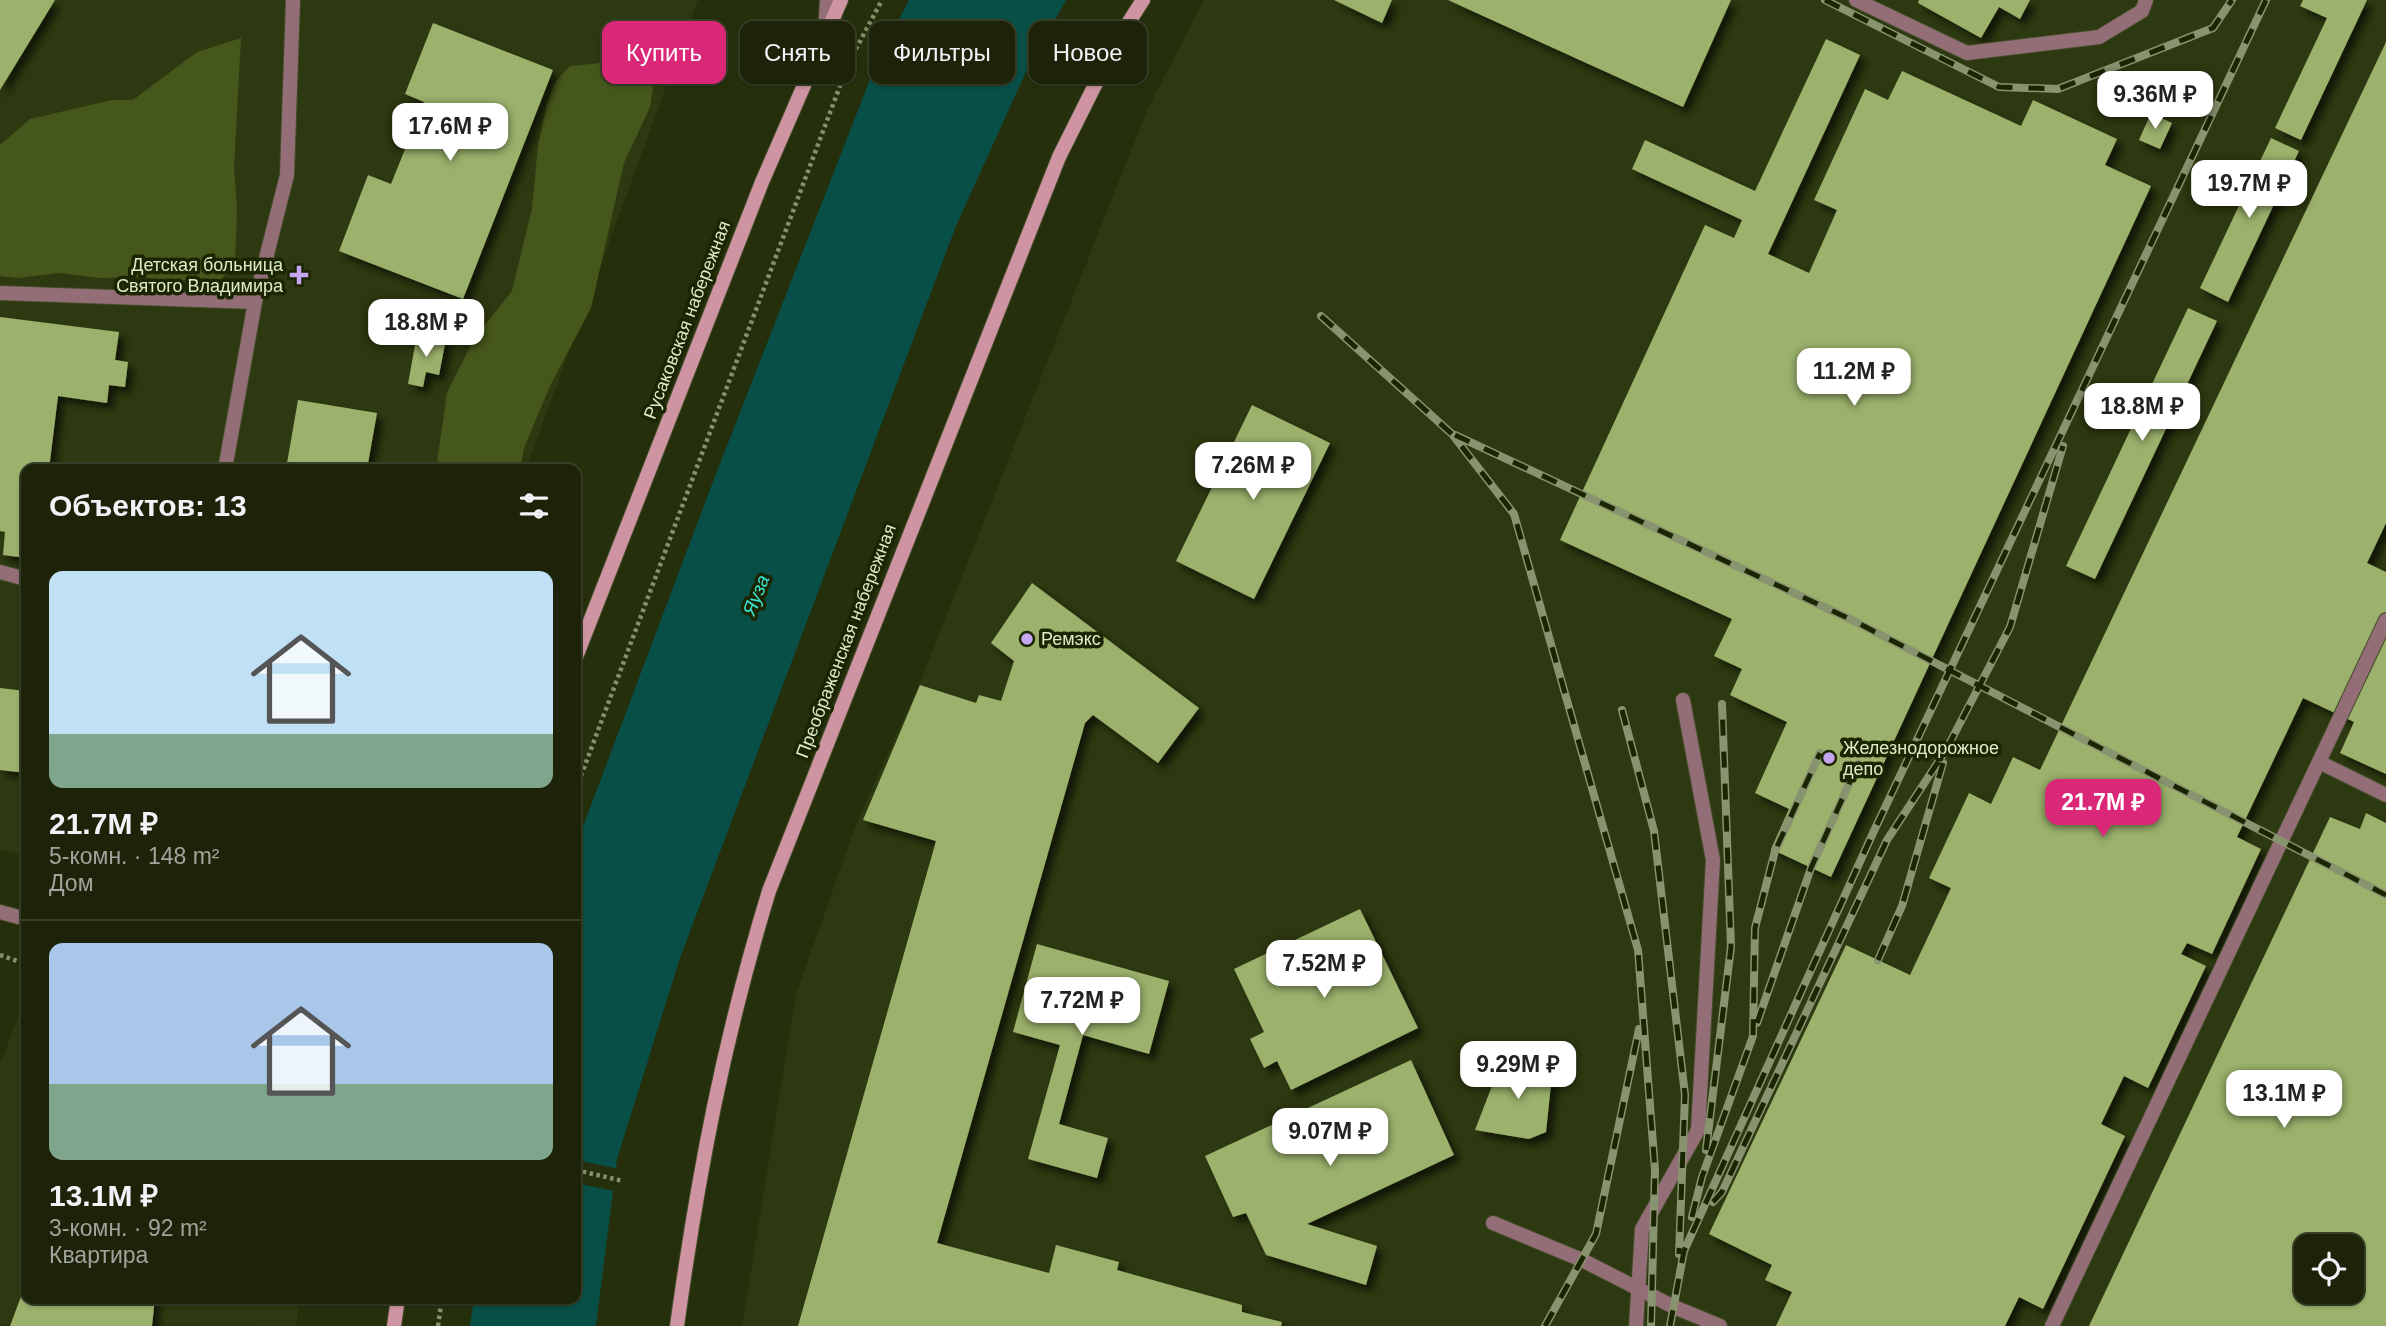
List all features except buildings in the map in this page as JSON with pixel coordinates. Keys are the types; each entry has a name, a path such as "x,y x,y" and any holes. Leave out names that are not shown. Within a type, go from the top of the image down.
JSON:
{"main road":[{"name":"Русаковская набережная","path":"831,21 841,0"},
{"name":"Преображенская набережная","path":"677,1326 695,1193 714,1096 741,983 769,891 1059,157 1118,39 1143,0"},
{"name":"Русаковская набережная","path":"581,644 761,182 804,84"},
{"path":"394,1326 397,1304"}],"street":[{"path":"226,464 255,302 287,175 293,0"},
{"path":"826,21 827,0"},
{"path":"1856,0 1967,53 2099,37 2141,11 2146,0"},
{"path":"0,293 255,302"},
{"path":"0,572 21,578"},
{"path":"2052,1326 2386,620"},
{"path":"1636,1326 1642,1229 1698,1130 1713,860 1682,700"},
{"path":"2319,762 2386,794"},
{"path":"0,912 21,918"},
{"path":"1493,1223 1582,1260 1638,1290 1720,1326"}],"path":[{"path":"581,776 849,62 882,0"},
{"path":"0,955 21,962"},
{"path":"581,1171 623,1181"},
{"path":"438,1326 441,1304"}],"shaded area":[{"name":"Детская больница Святого Владимира","path":"0,0 698,0 690,21 602,21 602,84 667,84 528,464 21,464 21,855 0,849"},
{"path":"1204,0 2386,0 2386,1326 742,1326 796,994 856,824 920,682 1148,108"},
{"path":"241,38 234,167 237,208 235,266 221,279 161,281 140,277 99,278 60,273 17,278 0,276 0,145 30,119 112,100 133,100 197,52"},
{"path":"601,63 602,84 650,84 653,87 650,107 624,163 591,308 550,386 524,448 521,464 437,464 447,393 475,337 512,291 532,208 538,145 555,82 570,66"},
{"path":"21,1009 21,1304 299,1304 296,1326 0,1325 0,1064"}],"water":[{"name":"Яуза","path":"909,0 1066,0 1054,21 1029,21 1029,67 956,226 680,958 617,1159 596,1326 470,1326 473,1304 581,1304 581,832 714,479 869,82 1015,84 1015,21 898,21"}],"pier":[{"path":"581,1161 619,1169 614,1191 581,1184"}],"railway":[{"path":"1825,0 1999,87 2058,89 2213,28 2232,0"},
{"path":"1670,1326 1684,1251 1873,833 2266,0"},
{"path":"1321,316 1452,434 1514,514 1638,950 1655,1170 1651,1326"},
{"path":"1455,435 1852,620 2386,895"},
{"path":"1713,1202 1722,1192 1887,840 1946,750 2010,627 2063,446"},
{"path":"1706,1150 1731,947 1722,704"},
{"path":"1622,710 1654,831 1685,1095 1679,1254"},
{"path":"1692,1217 1702,1177 1753,1036 1755,928 1775,851 1820,753"},
{"path":"1878,960 1902,906 1943,763"},
{"path":"1757,1023 1811,868 1858,764"},
{"path":"1545,1326 1596,1234 1639,1029"}],"place":[{"name":"Детская больница Святого Владимира","path":"299,275"},
{"name":"Ремэкс","path":"1027,639"},
{"name":"Железнодорожное депо","path":"1829,758"}]}
